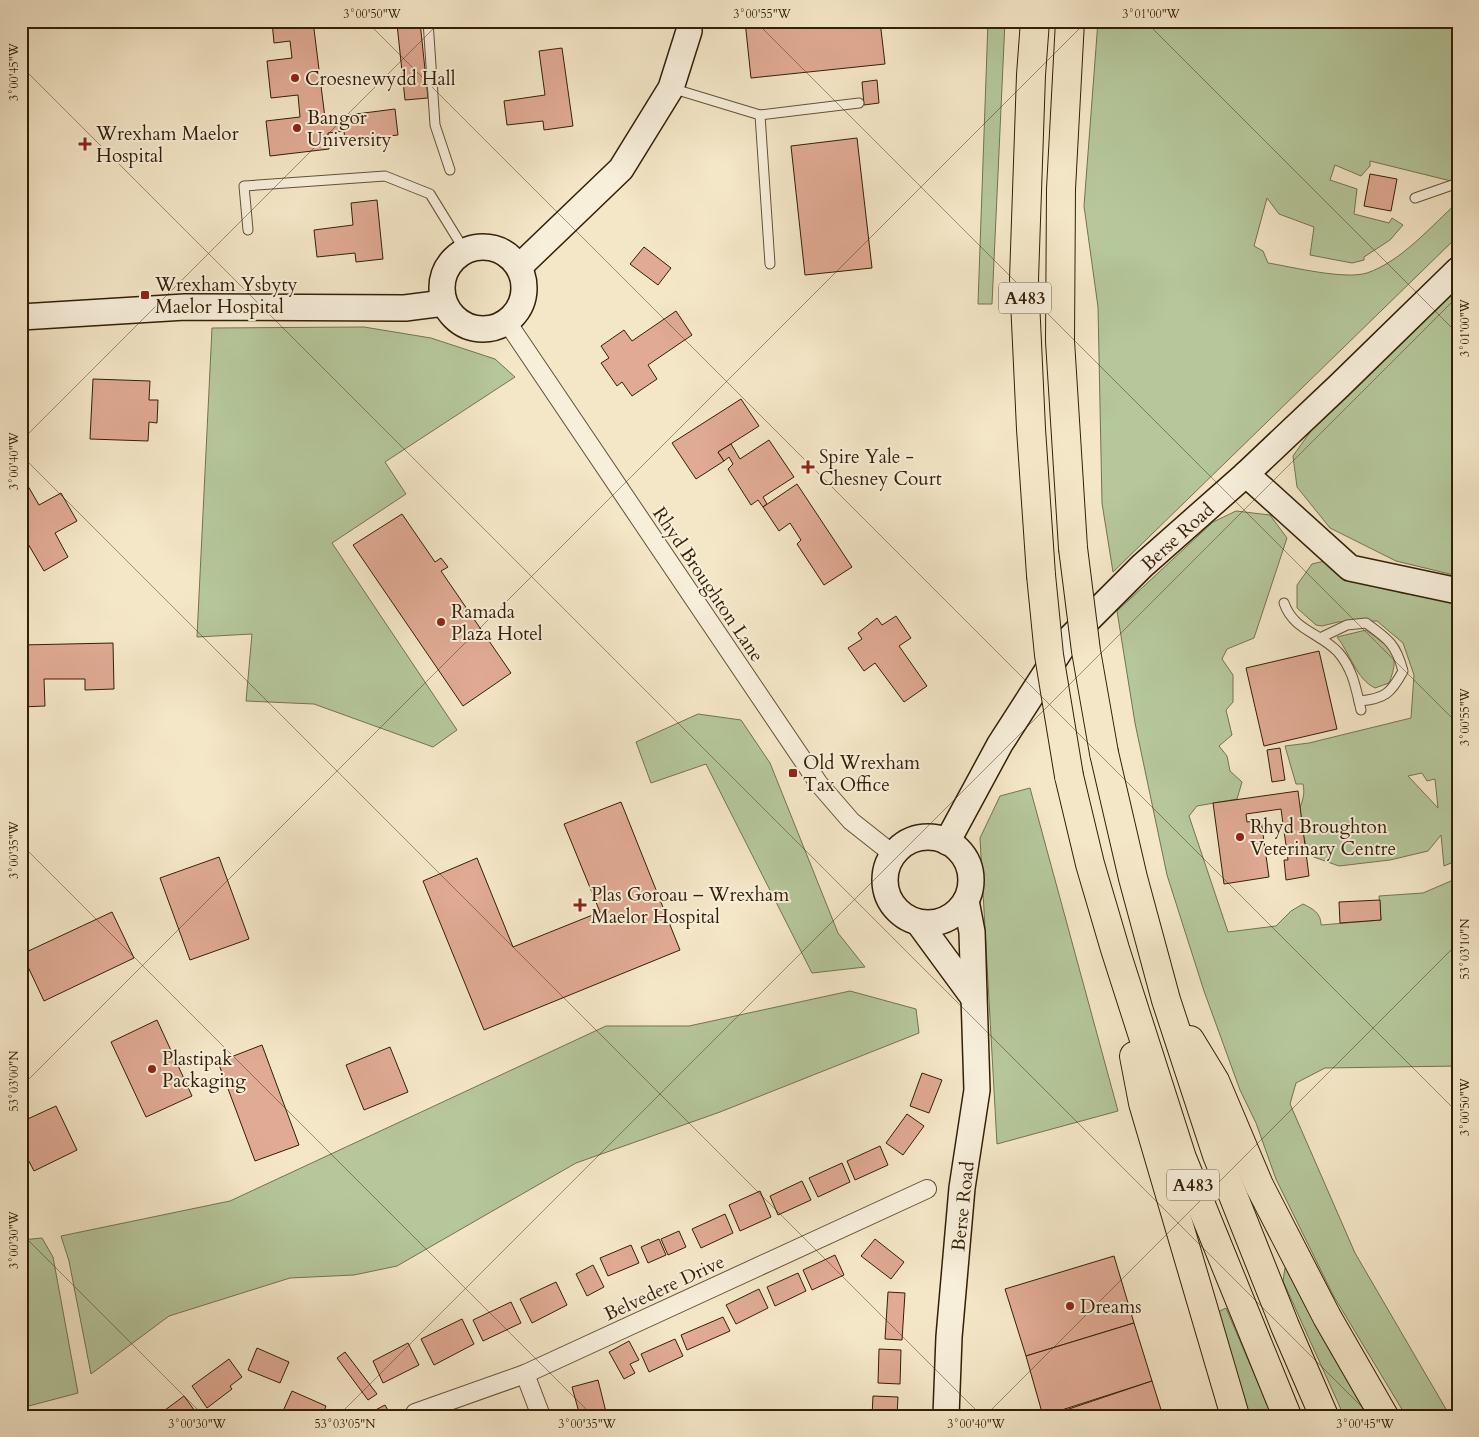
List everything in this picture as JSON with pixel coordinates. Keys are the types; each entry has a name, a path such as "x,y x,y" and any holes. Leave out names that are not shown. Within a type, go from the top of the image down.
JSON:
{"highway":[{"name":"A483","path":"1035,21 1031,75 1024,279 1041,574 1049,655 1070,776 1090,864 1115,949 1182,1158 1286,1416"},
{"name":"A483","path":"1070,21 1061,189 1060,341 1073,548 1086,652 1104,752 1133,878 1166,1000 1216,1156 1324,1416"},
{"name":"A483","path":"1115,949 1143,1103 1234,1416"},
{"name":"A483","path":"1166,1000 1215,1080 1259,1185 1328,1317 1384,1416"}],"main road":[{"path":"518,267 621,168 671,88 689,31 688,21"},
{"path":"489,247 510,257 518,267 523,278 523,296 516,313 507,322 496,328 484,330 471,328 460,323 450,314 444,303 443,279 455,258 465,251 489,247"},
{"name":"Berse Road","path":"947,842 1000,744 1065,643 1142,566 1246,474 1458,270"},
{"path":"21,317 185,307 405,308 444,303"},
{"path":"1246,474 1350,568 1458,591"},
{"path":"932,838 947,842 958,849 966,860 971,874 971,887 966,900 957,912 946,920 932,923 918,922 905,916 894,907 888,895 885,881 888,867 894,855 904,845 918,839 932,838"},
{"name":"Berse Road","path":"946,1416 949,1337 962,1188 977,1090 972,932 966,900"},
{"path":"918,922 973,997"}],"street":[{"name":"Rhyd Broughton Lane","path":"507,322 819,784 851,821 894,855"},
{"name":"Belvedere Drive","path":"415,1413 525,1374 927,1189"},
{"path":"525,1374 541,1416"}],"lane":[{"path":"428,21 435,125 450,170"},
{"path":"671,88 760,115 859,103"},
{"path":"760,115 770,264"},
{"path":"248,230 244,186 386,176 430,194 465,251"},
{"path":"1415,198 1458,183"},
{"path":"1284,603 1288,613 1302,628 1320,638 1338,652 1354,677 1361,710"},
{"path":"1320,638 1347,625 1366,622 1384,636 1398,652 1403,671 1392,690 1376,700 1359,700"}],"green space":[{"path":"988,21 1005,21 992,304 978,304"},
{"path":"1098,21 1458,21 1458,176 1451,181 1370,161 1370,166 1361,176 1335,165 1330,180 1357,189 1354,214 1389,223 1392,218 1403,225 1390,240 1364,257 1364,260 1352,263 1310,255 1314,227 1279,214 1267,198 1254,246 1263,251 1268,263 1332,274 1357,275 1380,267 1404,252 1458,202 1458,236 1113,572 1102,503 1098,307 1084,206"},
{"path":"1458,285 1458,576 1396,561 1330,528 1297,487 1293,456 1318,421"},
{"path":"364,327 431,338 495,359 515,377 385,462 406,494 332,543 457,730 433,747 314,704 246,701 252,634 197,637 212,328"},
{"path":"1236,511 1270,515 1287,538 1254,638 1227,649 1222,659 1233,675 1233,702 1226,710 1232,735 1219,746 1227,756 1230,771 1242,782 1237,799 1197,806 1189,816 1228,932 1276,926 1291,911 1303,904 1318,914 1321,925 1381,920 1379,896 1423,893 1458,878 1458,1066 1325,1068 1296,1083 1290,1104 1355,1253 1450,1416 1406,1416 1333,1295 1276,1179 1256,1123 1240,1090 1204,991 1167,875 1135,723 1117,611 1213,522"},
{"path":"1333,559 1361,578 1401,593 1458,602 1458,860 1444,866 1441,835 1428,851 1390,860 1339,866 1311,856 1304,839 1300,819 1300,808 1304,794 1303,784 1296,784 1285,746 1309,743 1411,718 1414,675 1403,643 1377,621 1338,622 1322,626 1316,625 1297,608 1297,585 1312,564","holes":["1422,773 1427,781 1435,779 1438,808 1408,776"]},
{"path":"1366,630 1387,646 1394,657 1393,672 1389,683 1375,688 1368,684 1358,672 1337,637"},
{"path":"698,714 741,720 770,763 838,933 865,967 812,973 706,764 651,783 636,742"},
{"path":"1030,788 1118,1111 997,1144 980,838 1000,796"},
{"path":"850,991 916,1009 919,1033 720,1112 576,1163 397,1266 354,1275 290,1278 169,1316 91,1374 69,1261 61,1236 230,1201 606,1026 689,1026"},
{"path":"42,1238 53,1257 78,1393 21,1408 21,1240"},
{"path":"1285,1268 1291,1269 1370,1416 1344,1416 1283,1281"},
{"path":"1226,1308 1272,1416 1246,1416 1216,1313"}],"building":[{"name":"Croesnewydd Hall","path":"272,21 313,21 325,118 395,109 398,135 345,141 344,131 328,133 329,149 270,156 266,121 300,117 298,95 271,98 267,61 292,58 290,41 274,43"},
{"path":"745,21 880,21 885,64 751,78"},
{"path":"420,22 428,98 405,100 397,24"},
{"path":"562,48 573,126 544,130 543,121 507,125 504,101 545,95 539,51"},
{"path":"877,80 879,103 864,105 862,82"},
{"path":"857,138 872,268 805,275 791,146"},
{"path":"1370,174 1397,179 1391,211 1364,206"},
{"path":"377,200 383,259 356,262 355,253 317,257 314,230 353,225 351,203"},
{"path":"644,247 671,268 658,285 630,264"},
{"path":"676,311 692,335 648,365 657,379 632,396 622,382 617,386 601,363 609,358 601,346 624,330 632,341"},
{"path":"93,379 150,381 149,400 158,400 157,423 149,422 148,441 90,439"},
{"path":"741,399 759,426 718,452 724,461 696,479 672,443"},
{"path":"769,440 794,477 763,497 767,504 763,507 758,500 751,505 728,469 733,464 729,457 724,461 718,452 731,444 740,459"},
{"path":"21,474 39,505 61,493 77,521 55,533 68,557 44,571 21,532"},
{"name":"Spire Yale - Chesney Court","path":"797,484 852,567 824,585 797,544 801,540 790,523 779,531 763,507"},
{"name":"Ramada Plaza Hotel","path":"402,514 435,562 441,558 448,567 441,571 511,673 463,706 353,545"},
{"path":"896,616 911,638 899,646 927,686 904,702 875,663 864,671 848,648 862,639 858,633 877,618 882,625"},
{"path":"113,643 114,689 85,690 85,679 44,679 45,706 21,707 21,645"},
{"path":"1319,651 1337,729 1264,746 1246,668"},
{"path":"1280,748 1285,780 1272,782 1267,750"},
{"name":"Rhyd Broughton Veterinary Centre","path":"1298,791 1309,876 1286,880 1284,860 1288,860 1281,809 1246,814 1247,822 1261,820 1269,877 1224,884 1213,803"},
{"path":"621,802 680,950 484,1030 423,881 477,858 513,947 600,912 564,824"},
{"path":"219,857 249,939 190,960 160,878"},
{"path":"1380,900 1381,920 1340,923 1339,902"},
{"path":"112,912 134,958 44,1001 22,954"},
{"name":"Plastipak Packaging","path":"157,1020 192,1096 146,1117 111,1042"},
{"path":"262,1045 299,1145 255,1161 218,1062"},
{"path":"390,1047 408,1092 364,1110 346,1065"},
{"path":"922,1073 942,1080 929,1113 910,1106"},
{"path":"56,1106 77,1150 34,1171 21,1146 21,1122"},
{"path":"907,1114 924,1126 903,1155 886,1143"},
{"path":"880,1146 888,1165 855,1180 847,1161"},
{"path":"842,1163 850,1182 818,1197 809,1178"},
{"path":"802,1181 811,1200 778,1215 770,1196"},
{"path":"760,1191 771,1217 740,1231 729,1205"},
{"path":"725,1214 733,1233 701,1248 692,1229"},
{"path":"679,1231 686,1247 668,1255 661,1239"},
{"path":"659,1239 666,1255 648,1263 641,1247"},
{"path":"875,1239 904,1262 891,1279 861,1256"},
{"path":"631,1245 639,1263 608,1276 600,1258"},
{"path":"835,1255 844,1275 812,1290 803,1270"},
{"name":"Dreams","path":"1114,1256 1134,1323 1026,1356 1005,1289"},
{"path":"593,1265 604,1287 587,1296 576,1274"},
{"path":"798,1273 806,1291 775,1306 767,1287"},
{"path":"556,1282 567,1305 532,1323 520,1299"},
{"path":"759,1289 768,1308 736,1324 726,1305"},
{"path":"888,1292 905,1293 902,1340 885,1339"},
{"path":"511,1302 521,1323 483,1341 473,1320"},
{"path":"723,1317 730,1331 687,1350 681,1335"},
{"path":"462,1319 474,1344 434,1365 421,1339"},
{"path":"1134,1323 1152,1381 1043,1416 1026,1356"},
{"path":"675,1339 683,1356 649,1372 641,1354"},
{"path":"629,1341 639,1360 630,1364 635,1373 624,1379 609,1352"},
{"path":"408,1343 419,1365 383,1383 373,1361"},
{"path":"257,1348 289,1362 280,1383 248,1370"},
{"path":"879,1349 901,1350 900,1384 878,1383"},
{"path":"345,1352 377,1394 368,1400 337,1358"},
{"path":"229,1359 242,1377 230,1386 232,1389 207,1408 192,1386"},
{"path":"598,1380 607,1416 580,1416 572,1387"},
{"path":"1152,1381 1163,1416 1048,1416"},
{"path":"292,1391 326,1406 322,1416 294,1416 283,1411"},
{"path":"184,1396 197,1414 194,1416 157,1416"},
{"path":"873,1396 898,1397 897,1416 872,1416"},
{"path":"385,1405 391,1416 364,1416"},
{"path":"507,1411 508,1416 485,1416"}],"place":[{"name":"Croesnewydd Hall","path":"295,78"},
{"name":"Bangor University","path":"297,128"},
{"name":"Wrexham Maelor Hospital","path":"85,144"},
{"name":"Wrexham Ysbyty Maelor Hospital","path":"145,295"},
{"name":"Spire Yale - Chesney Court","path":"808,467"},
{"name":"Ramada Plaza Hotel","path":"441,622"},
{"name":"Old Wrexham Tax Office","path":"793,773"},
{"name":"Rhyd Broughton Veterinary Centre","path":"1240,837"},
{"name":"Plas Goroau – Wrexham Maelor Hospital","path":"580,905"},
{"name":"Plastipak Packaging","path":"152,1069"},
{"name":"Dreams","path":"1070,1306"}]}
